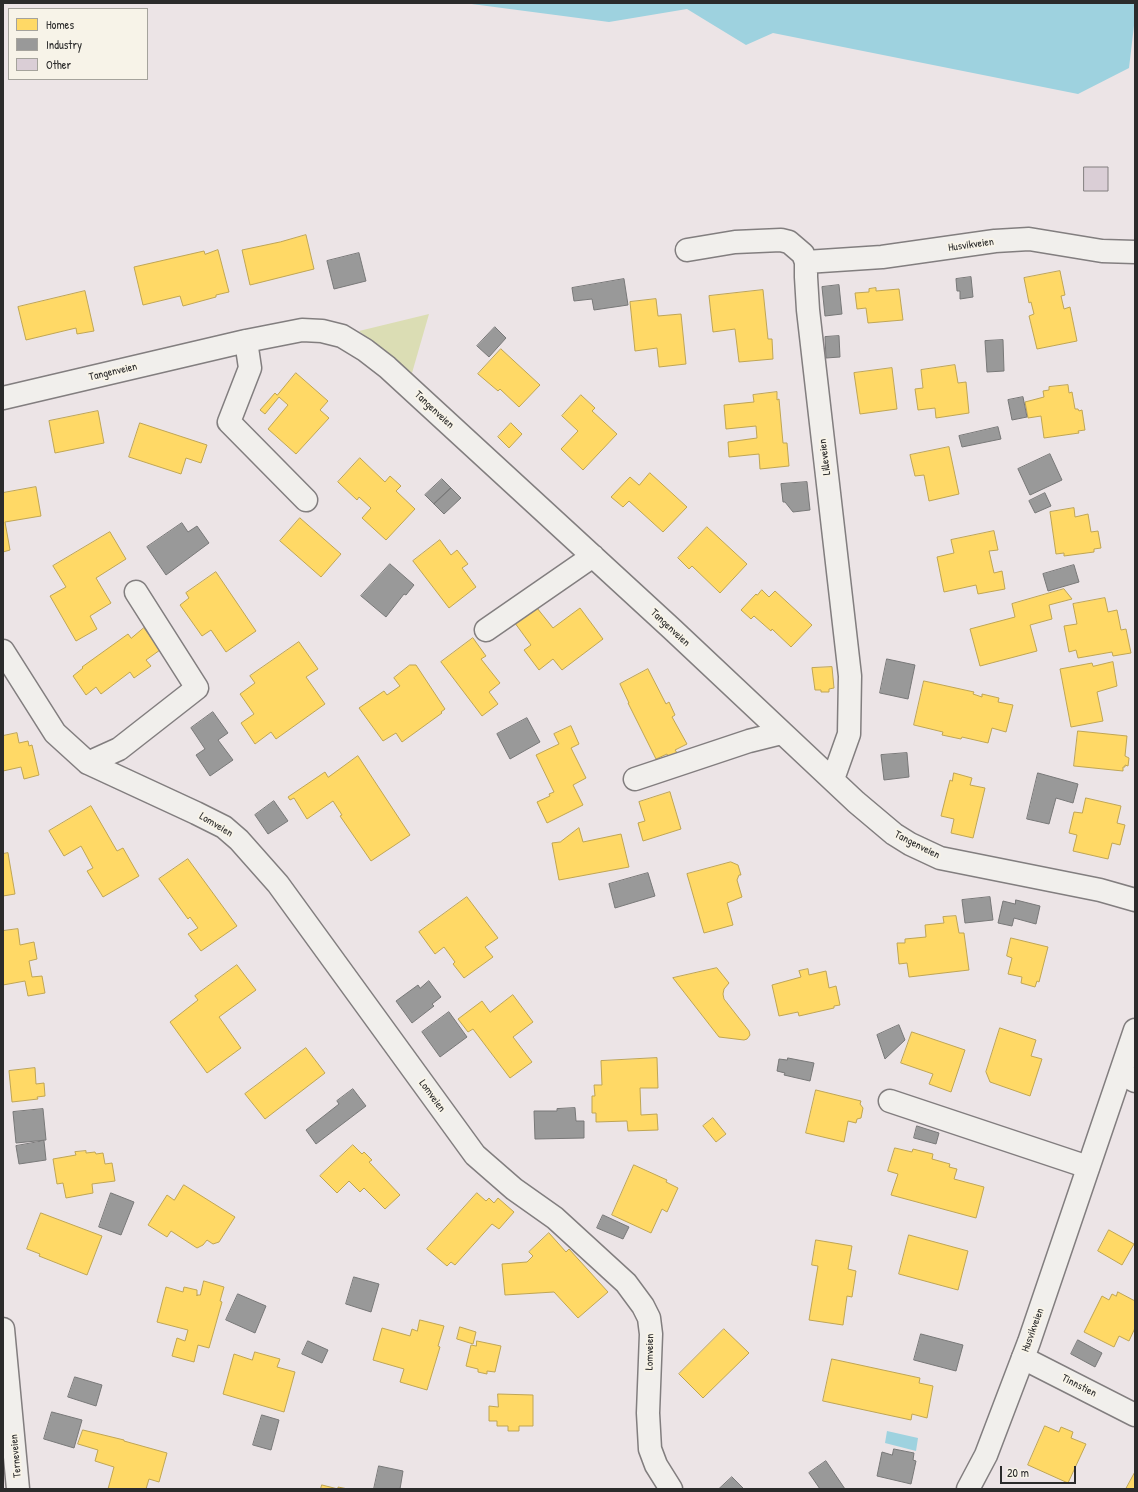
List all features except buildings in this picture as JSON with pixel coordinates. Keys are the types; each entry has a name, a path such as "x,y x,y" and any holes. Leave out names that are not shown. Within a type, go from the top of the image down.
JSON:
{"street":[{"name":"Husvikveien","path":"806,262 882,257 994,241 1029,239 1102,251 1135,252"},
{"path":"687,250 735,242 782,240 789,242 803,254 806,262"},
{"name":"Lilleveien","path":"806,262 808,310 850,676 849,734 833,779"},
{"name":"Tangenveien","path":"3,398 246,341 302,330 322,331 342,336 365,350 387,367 593,556 856,802 894,834 910,844 940,858 1100,890 1135,900"},
{"path":"246,341 250,368 229,422 306,500"},
{"path":"486,630 593,556"},
{"path":"88,763 119,749 197,688 136,592"},
{"name":"Lomveien","path":"3,651 55,733 88,763 224,827 239,840 278,884 475,1155 514,1190 555,1218 626,1283 643,1306 648,1318 651,1334 648,1413 650,1449 656,1465 671,1489"},
{"path":"635,779 749,741 782,733"},
{"name":"Husvikveien","path":"968,1489 986,1455 1023,1358 1088,1167 1128,1077 1135,1030"},
{"path":"890,1101 1088,1167"},
{"name":"Terneveien","path":"3,1328 18,1489"},
{"name":"Tinnstien","path":"1023,1358 1135,1415"}],"green space":[{"path":"429,314 412,373 359,331"}],"water":[{"path":"464,3 1135,3 1135,17 1129,68 1078,94 773,33 746,45 687,9 609,22"},
{"path":"887,1431 918,1438 916,1451 885,1443"}]}
